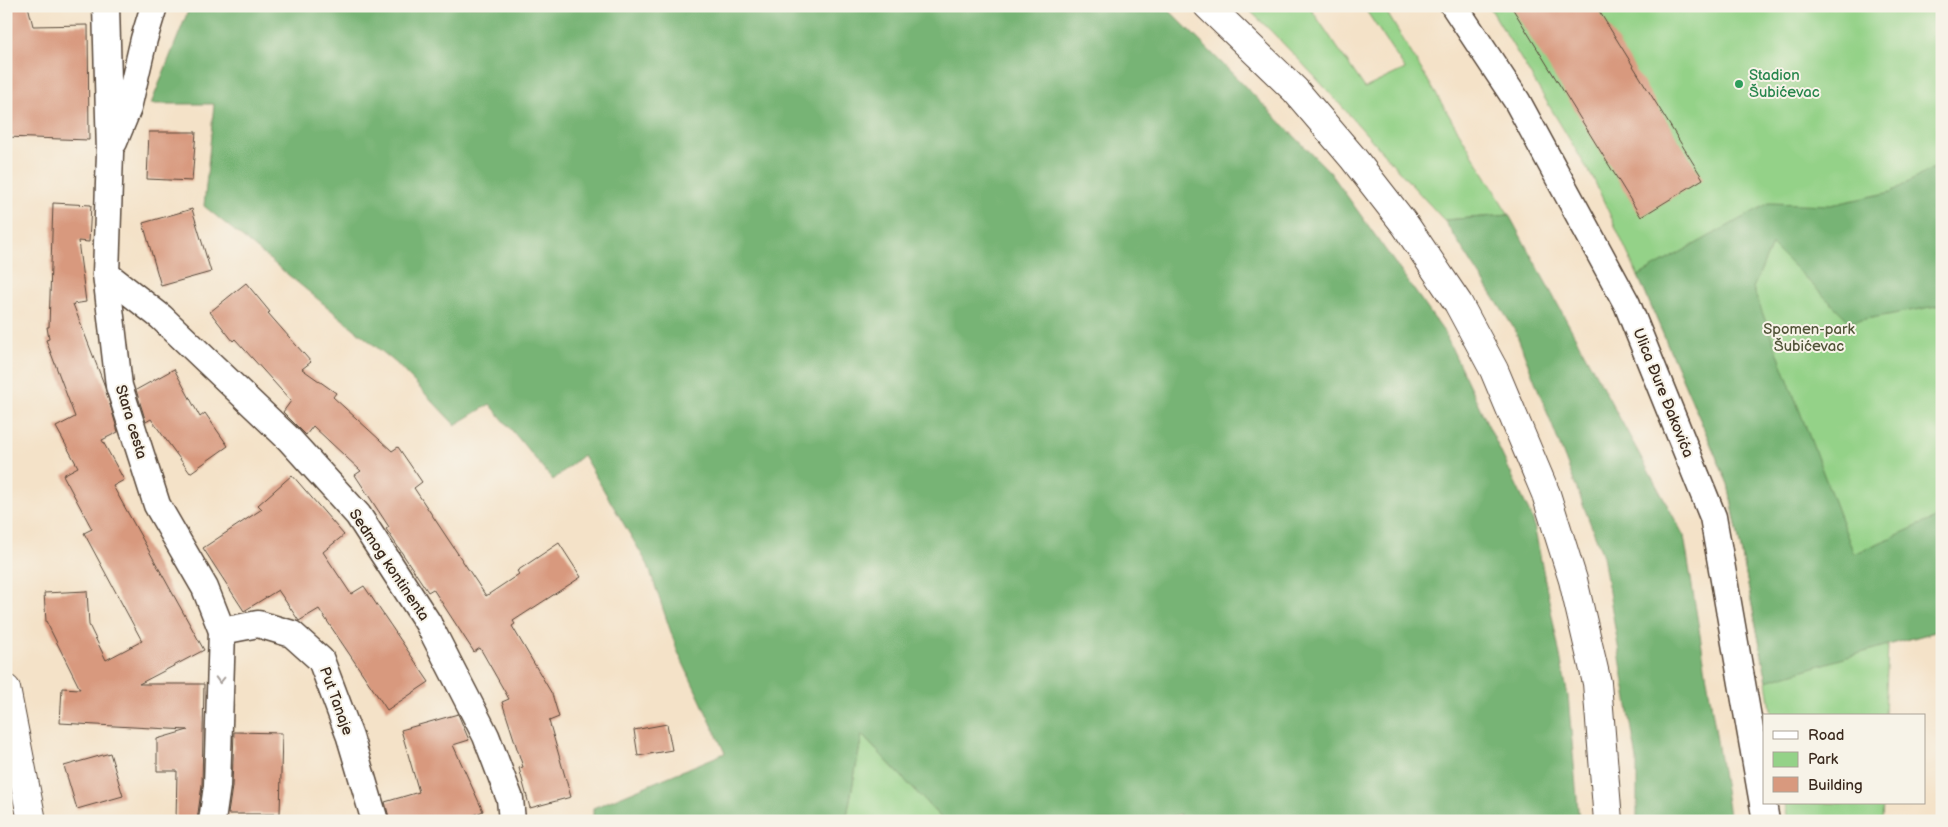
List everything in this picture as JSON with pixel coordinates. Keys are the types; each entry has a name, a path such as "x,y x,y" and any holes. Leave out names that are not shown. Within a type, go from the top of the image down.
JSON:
{"main road":[{"path":"1208,6 1295,90 1353,158 1406,226 1458,303 1494,370 1546,494 1573,580 1597,683 1608,821"},
{"path":"6,688 32,821"}],"street":[{"name":"Stara cesta","path":"106,6 110,153 106,274 119,386 157,506 205,588 222,631 217,786 212,821"},
{"path":"110,153 128,108 154,6"},
{"name":"Ulica Đure Đakovića","path":"1454,6 1517,101 1627,304 1713,517 1763,804"},
{"name":"Sedmog kontinenta","path":"106,274 160,317 282,432 358,515 428,623 486,736 510,799 512,821"},
{"name":"Put Tanaje","path":"222,631 258,624 292,634 321,660 350,736 375,821"},
{"name":"Ulica Đure Đakovića","path":"1763,804 1766,821"}],"green space":[{"path":"190,6 1165,6 1330,172 1444,332 1533,520 1568,696 1579,821 1180,821 1180,814 1160,821 944,821 862,735 846,821 593,821 593,808 725,753 677,650 648,565 583,455 553,480 490,404 455,425 396,363 204,206 214,104 151,104"},
{"path":"1245,6 1309,6 1365,88 1405,69 1363,6 1383,6 1509,215 1444,220 1322,84"},
{"path":"1489,6 1942,6 1942,630 1888,645 1885,714 1772,714 1767,681 1728,484 1638,276 1594,180"},
{"name":"Spomen-park Šubićevac","path":"1942,163 1942,305 1850,322 1772,245 1753,288 1854,554 1942,515 1942,630 1767,681 1728,484 1638,276 1769,203 1831,205 1891,192"},
{"path":"1509,215 1684,536 1730,821 1637,821 1637,760 1603,556 1515,330 1444,220"},
{"path":"862,735 944,821 846,821"},
{"path":"1785,804 1883,804 1882,821 1788,821"}],"building":[{"path":"6,6 28,6 33,26 88,25 89,140 6,137"},
{"path":"1511,6 1596,6 1703,179 1641,217"},
{"path":"149,132 196,132 192,181 147,179"},
{"path":"53,203 91,205 89,242 78,241 86,302 73,304 104,384 118,432 102,440 124,480 113,486 204,650 139,684 204,684 202,785 197,820 176,820 177,771 157,771 157,739 188,730 60,723 62,688 80,689 46,621 44,593 87,591 89,625 106,660 142,641 84,533 92,529 63,475 78,467 56,427 75,417 46,340 49,339 47,327 49,327"},
{"path":"192,209 211,272 161,286 143,223"},
{"path":"246,283 270,312 268,313 311,362 302,369 336,393 333,397 392,451 398,447 422,482 414,488 486,596 519,574 517,571 559,543 581,577 513,621 515,624 512,626 552,694 559,717 549,721 571,797 530,808 519,768 523,767 502,702 509,699 480,648 474,652 433,589 428,592 386,529 389,527 355,475 361,471 313,426 306,435 283,412 291,401 235,339 233,341 210,312"},
{"path":"174,369 200,417 205,413 228,446 190,473 151,419 146,422 136,390"},
{"path":"292,475 344,535 323,552 351,594 364,586 429,682 387,710 319,609 299,621 278,590 244,611 203,548 262,509 258,505"},
{"path":"458,714 469,740 453,745 483,811 462,821 390,821 385,802 419,792 401,730"},
{"path":"667,724 672,750 638,756 634,730"},
{"path":"234,732 282,733 280,814 228,814 232,787"},
{"path":"110,753 123,796 77,809 64,766"}],"place":[{"name":"Stadion Šubićevac","path":"1739,84"}]}
